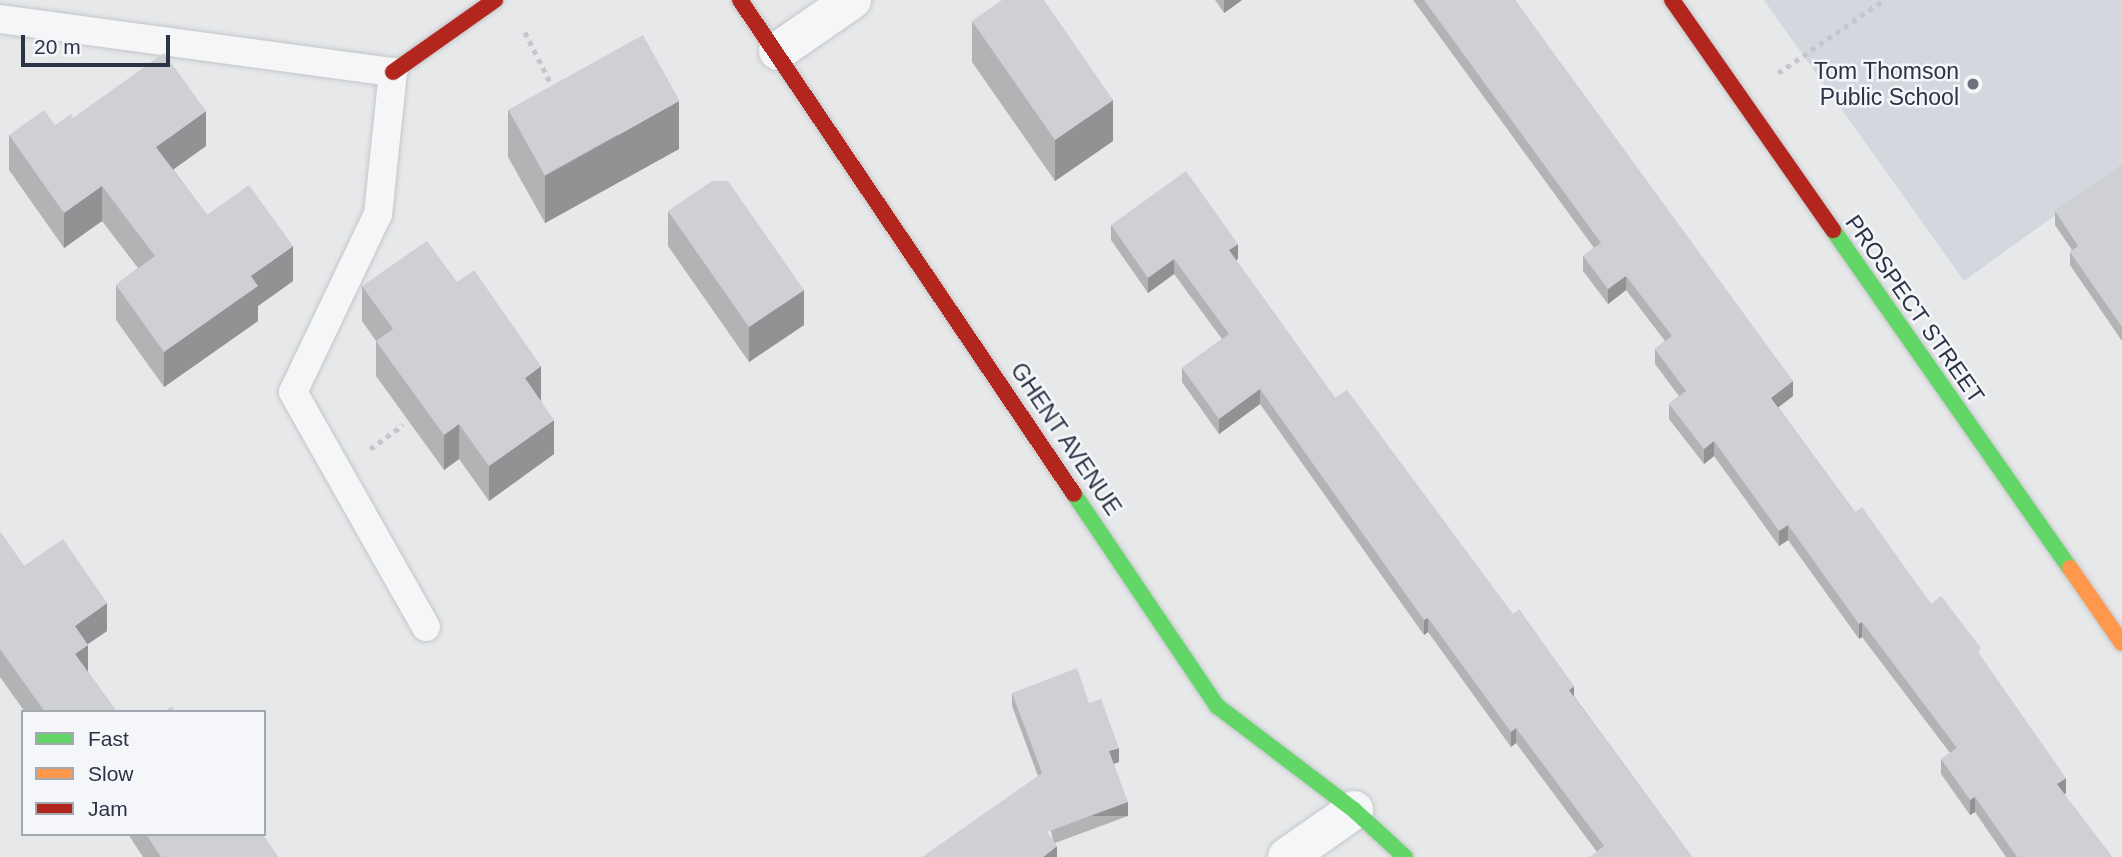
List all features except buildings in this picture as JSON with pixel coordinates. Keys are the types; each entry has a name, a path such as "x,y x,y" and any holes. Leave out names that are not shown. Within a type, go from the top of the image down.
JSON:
{"street":[{"path":"393,72 495,0"},
{"name":"GHENT AVENUE","path":"740,0 778,51 1217,706 1354,810 1405,857"},
{"path":"778,51 852,0"},
{"name":"PROSPECT STREET","path":"1672,0 2122,643"},
{"path":"1287,857 1354,810"}],"lane":[{"path":"0,19 393,72 378,214 293,392 426,627"}],"path":[{"path":"1741,99 1884,0"},
{"path":"520,23 560,101"}],"shaded area":[{"name":"Tom Thomson Public School","path":"1764,0 2122,0 2122,167 1964,281"}],"traffic: fast":[{"path":"1833,230 2070,568"},
{"path":"1074,494 1217,706 1354,810 1405,857"}],"traffic: slow":[{"path":"2070,568 2122,643"}],"traffic: jam":[{"path":"393,72 495,0"},
{"path":"740,0 1074,494"},
{"path":"1672,0 1833,230"}],"place":[{"name":"Tom Thomson Public School","path":"1973,84"}]}
